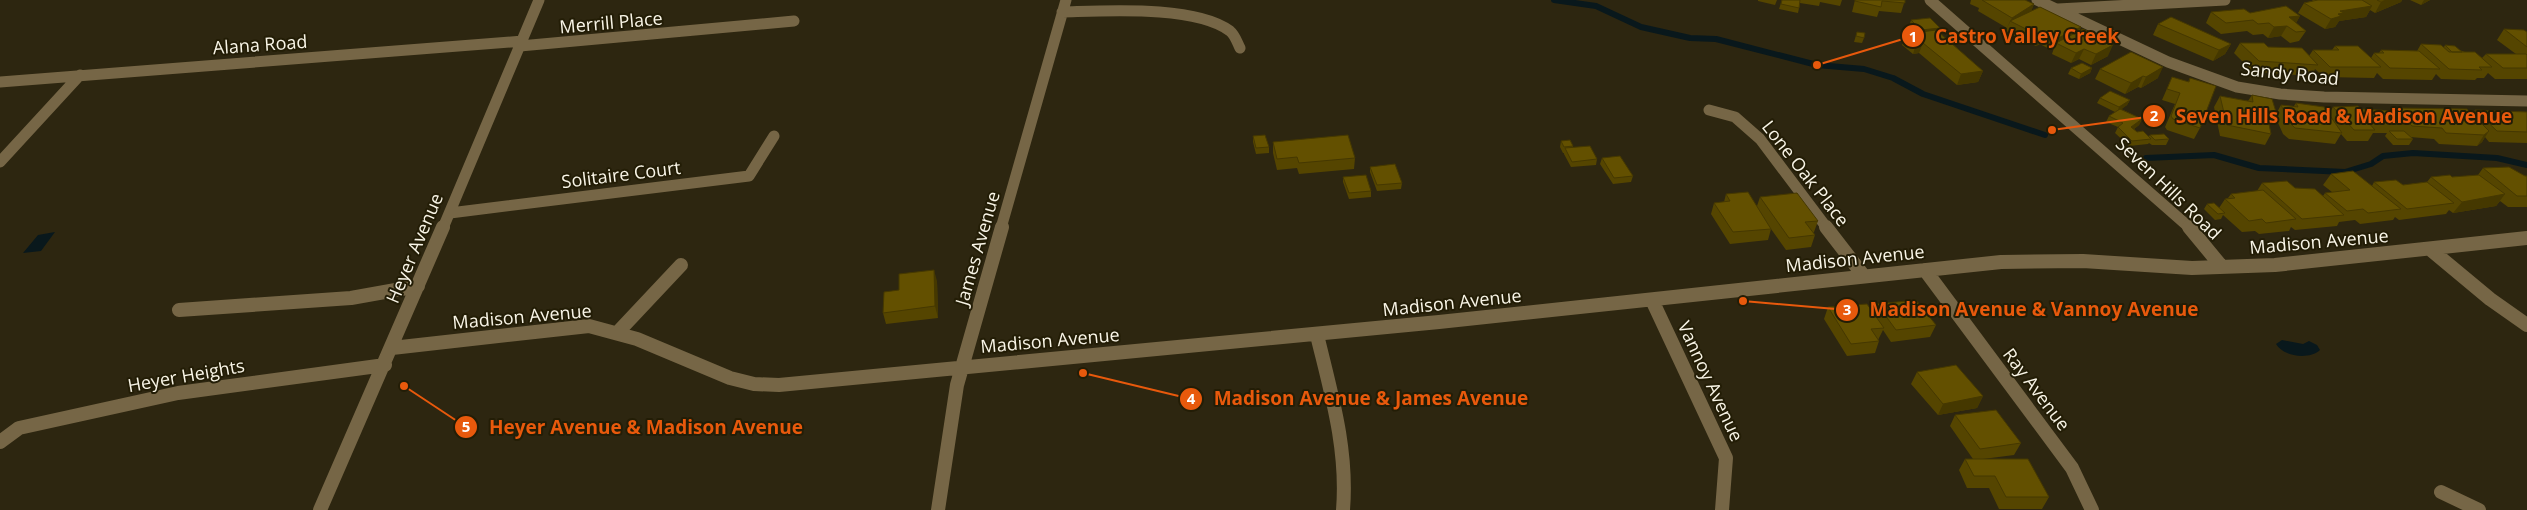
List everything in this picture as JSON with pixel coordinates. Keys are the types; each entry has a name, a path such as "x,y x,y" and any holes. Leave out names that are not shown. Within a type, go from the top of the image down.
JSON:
{"street":[{"name":"Heyer Avenue","path":"320,510 385,365 539,0"},
{"name":"Seven Hills Road","path":"1930,0 2155,196 2191,229 2222,267"},
{"name":"Sandy Road","path":"2038,0 2168,62 2237,87 2280,94 2324,97 2527,101"},
{"path":"2056,9 2225,0"},
{"path":"1064,6 1180,15 1210,22 1232,32 1240,48"},
{"name":"James Avenue","path":"938,510 962,367 1064,6"},
{"name":"Merrill Place","path":"522,44 794,21"},
{"name":"Alana Road","path":"0,82 522,44"},
{"path":"0,162 80,75"},
{"name":"Lone Oak Place","path":"1709,110 1735,117 1760,140 1863,276"},
{"name":"Solitaire Court","path":"450,213 749,176 774,136"},
{"name":"Madison Avenue","path":"392,348 589,326 618,332 729,378 762,386 1317,334 2001,262 2051,260 2192,268 2275,266 2527,238"},
{"path":"2430,249 2490,299 2527,325"},
{"path":"618,332 681,265"},
{"name":"Ray Avenue","path":"1925,270 2072,468 2092,510"},
{"path":"179,310 351,298 418,286"},
{"name":"Vannoy Avenue","path":"1652,300 1726,458 1722,510"},
{"path":"1317,334 1342,440 1345,470 1343,510"},
{"name":"Heyer Heights","path":"0,442 19,428 178,393 385,365"},
{"path":"2441,492 2479,510"}],"shaded area":[{"path":"55,232 41,251 23,253 38,235"},
{"path":"2282,340 2303,344 2309,341 2317,345 2320,350 2310,355 2297,356 2285,352 2276,344"}],"building":[{"path":"1782,0 1800,0 1799,8 1781,4"},
{"path":"1855,0 1905,0 1905,3 1882,1 1881,7"},
{"path":"1982,0 2025,0 2034,4 2012,18"},
{"path":"2318,0 2362,0 2372,6 2340,11 2344,13 2338,14 2341,16 2331,19 2304,3"},
{"path":"2286,6 2300,16 2289,17 2306,31 2296,32 2287,26 2274,27 2269,23 2258,24 2253,20 2226,23 2211,12 2244,9 2250,13"},
{"path":"2040,7 2081,27 2056,39 2045,33 2040,36 2010,21"},
{"path":"2171,17 2231,44 2219,50 2158,24"},
{"path":"1930,18 1940,28 1921,30 1911,20"},
{"path":"2083,29 2113,45 2096,54 2084,49 2076,53 2056,43"},
{"path":"2504,29 2524,30 2527,32 2527,47"},
{"path":"1936,30 1983,71 1961,74 1923,43 1916,44 1906,34"},
{"path":"1857,32 1865,33 1864,38 1856,36"},
{"path":"2240,43 2264,43 2268,47 2302,48 2318,65 2259,61"},
{"path":"2421,44 2441,45 2449,52 2475,52 2492,67 2479,67 2482,70 2449,69"},
{"path":"2445,45 2455,46 2462,52 2452,52"},
{"path":"2335,46 2358,46 2381,67 2330,67 2313,50 2339,50"},
{"path":"2381,50 2419,51 2440,69 2390,68 2374,53 2384,53"},
{"path":"2131,52 2163,67 2131,83 2100,69"},
{"path":"2486,54 2526,54 2527,68 2503,68"},
{"path":"2082,63 2092,68 2081,74 2071,68"},
{"path":"2172,77 2189,82 2190,78 2216,86 2200,128 2173,119 2171,116 2180,93 2167,89"},
{"path":"2110,91 2130,100 2119,107 2100,98"},
{"path":"2252,95 2272,99 2276,112 2259,109 2262,123 2269,124 2271,134 2227,125 2220,96 2253,102"},
{"path":"2296,103 2324,107 2342,133 2295,128 2290,123 2281,105 2298,107"},
{"path":"2358,106 2361,109 2392,111 2404,122 2367,121 2375,130 2354,130 2333,107"},
{"path":"2395,108 2467,109 2489,131 2484,135 2446,133 2442,128 2412,126"},
{"path":"2120,109 2142,119 2131,127 2137,132 2143,131 2151,139 2132,141 2118,127 2123,123 2109,116"},
{"path":"2475,110 2527,112 2527,132 2497,131"},
{"path":"2389,131 2404,131 2413,139 2397,139"},
{"path":"2164,134 2169,139 2155,140 2150,135"},
{"path":"1265,135 1269,147 1256,148 1253,136"},
{"path":"1348,135 1355,158 1299,163 1297,157 1277,159 1273,142"},
{"path":"1570,140 1573,146 1564,147 1561,141"},
{"path":"1590,146 1597,159 1572,162 1565,148"},
{"path":"1620,156 1633,176 1614,178 1602,158"},
{"path":"1395,164 1402,183 1377,185 1370,167"},
{"path":"2509,167 2527,176 2527,196 2517,196 2483,168"},
{"path":"2353,171 2401,209 2368,213 2363,209 2347,211 2325,193 2350,190 2331,174"},
{"path":"1366,175 1371,191 1349,193 1343,177"},
{"path":"2450,175 2452,177 2479,175 2505,194 2462,202 2431,177"},
{"path":"2396,180 2403,185 2427,182 2454,203 2407,209 2374,182"},
{"path":"2287,181 2295,188 2315,189 2344,215 2302,219 2262,183"},
{"path":"2263,190 2296,219 2266,223 2262,219 2249,221 2225,199 2235,198 2231,194"},
{"path":"1748,192 1771,229 1733,232 1714,203 1730,201 1726,194"},
{"path":"1797,193 1818,221 1805,222 1815,235 1789,238 1760,197"},
{"path":"2214,203 2225,213 2218,214 2207,204"},
{"path":"934,270 935,306 883,313 884,292 899,290 899,274"},
{"path":"1916,300 1936,325 1896,330 1877,304"},
{"path":"1867,304 1884,328 1871,329 1879,341 1851,344 1828,307"},
{"path":"1956,365 1983,396 1943,404 1917,372"},
{"path":"1996,410 2021,443 1980,449 1955,415"},
{"path":"1965,459 2028,459 2049,497 2006,497 1995,476 1974,476"}],"waterway":[{"path":"1554,0 1596,6 1641,27 1690,38 1716,39 1817,65 1864,69 1893,78 1923,94 2045,135"},
{"path":"2146,158 2214,155 2259,168 2345,172 2371,164 2383,156 2413,153 2497,158 2527,165"}],"place":[{"name":"Castro Valley Creek","path":"1817,65"},
{"name":"Seven Hills Road & Madison Avenue","path":"2052,130"},
{"name":"Madison Avenue & Vannoy Avenue","path":"1743,301"},
{"name":"Madison Avenue & James Avenue","path":"1083,373"},
{"name":"Heyer Avenue & Madison Avenue","path":"404,386"}]}
